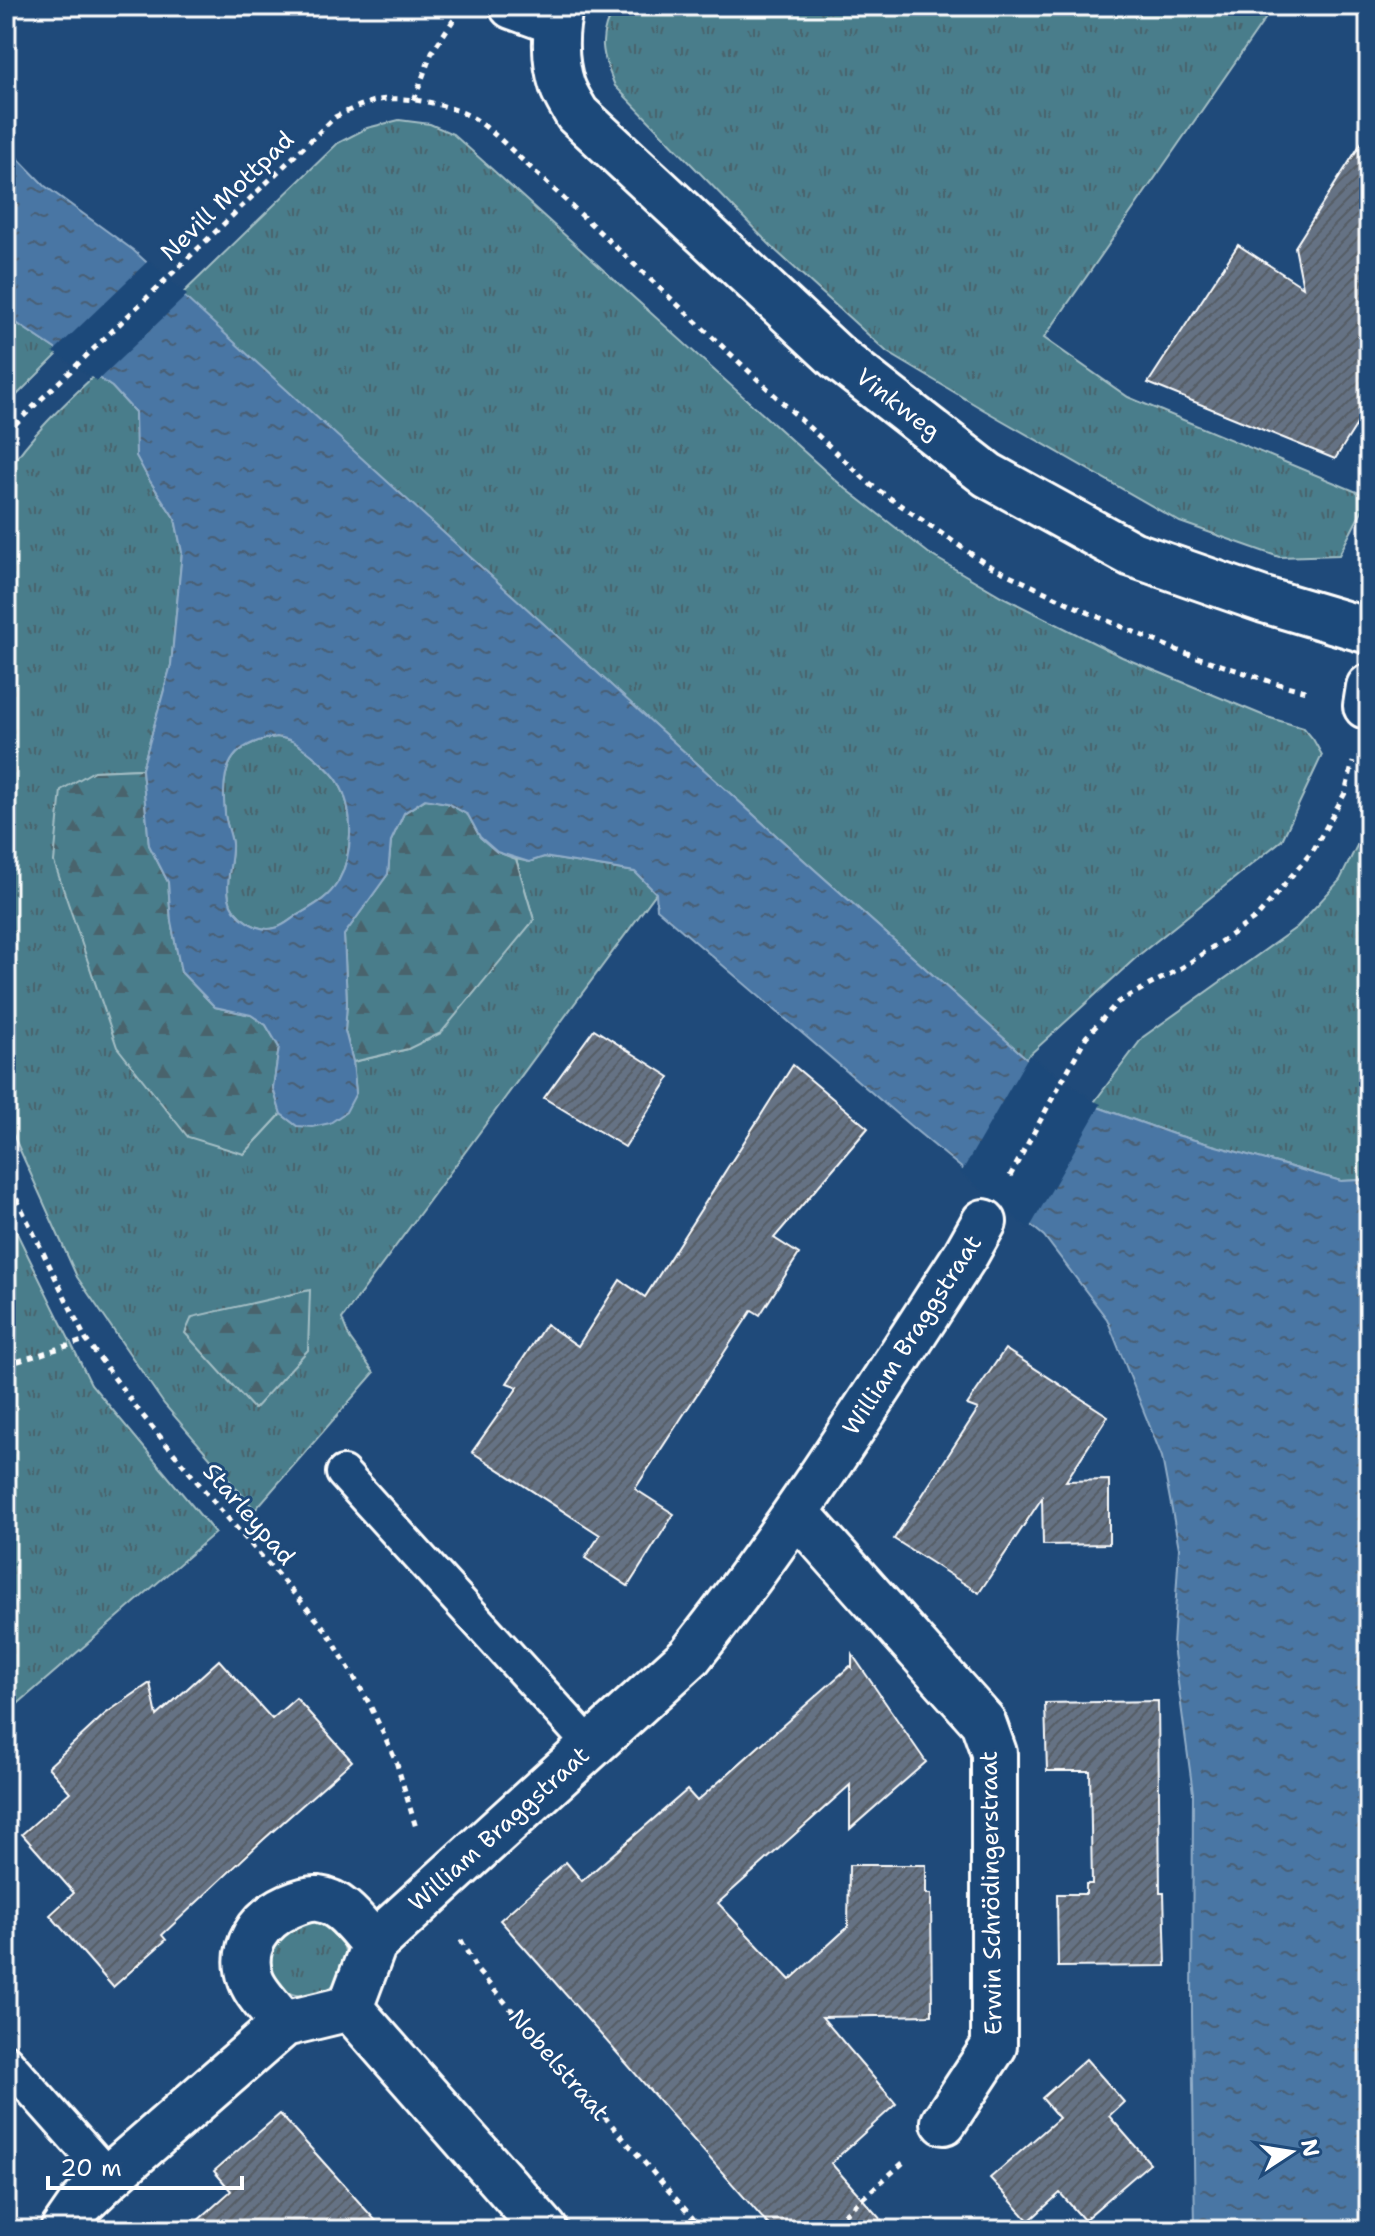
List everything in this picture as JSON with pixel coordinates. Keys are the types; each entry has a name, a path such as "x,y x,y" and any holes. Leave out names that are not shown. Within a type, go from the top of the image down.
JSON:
{"street":[{"path":"512,6 558,14"},
{"name":"Vinkweg","path":"558,14 557,64 562,87 577,114 838,358 988,475 1132,554 1264,600 1369,631"},
{"name":"William Braggstraat","path":"350,2008 374,1944 690,1656 797,1513 984,1222"},
{"name":"Erwin Schrödingerstraat","path":"797,1513 983,1722 994,1753 994,2046 944,2122"},
{"path":"284,2024 251,1982 246,1959 251,1940 263,1923 281,1909 301,1901 318,1899 341,1907 374,1944"},
{"path":"63,2230 81,2204 109,2177 284,2024 350,2008 545,2230"}],"lane":[{"path":"343,1473 590,1745"},
{"path":"6,2061 109,2177"}],"path":[{"name":"Nevill Mottpad","path":"6,433 335,117 364,104 387,99 414,100 432,52 464,6"},
{"name":"William Braggstraat","path":"984,1222 1086,1037 1118,1002 1183,967 1257,917 1314,849 1345,793 1368,700"},
{"name":"Starleypad","path":"6,1177 86,1340 208,1495 327,1631 369,1703 396,1761 434,1888"},
{"path":"6,1365 86,1340"},
{"name":"Nobelstraat","path":"434,1888 476,1969 703,2230"},
{"path":"826,2230 928,2141 944,2122"}],"green space":[{"path":"615,6 1274,6 1044,338 1128,397 1369,497 1339,555 1279,557 1180,522 887,352 775,250 615,86 607,64 603,37"},
{"path":"399,120 430,124 453,134 841,485 931,555 1001,596 1122,657 1267,717 1304,728 1322,755 1282,840 1139,955 1026,1058 181,295 338,143 367,128"},
{"path":"6,316 60,352 6,406"},
{"path":"95,375 112,387 135,412 137,456 175,519 182,552 171,665 142,769 94,771 244,1154 281,1114 297,1126 356,1093 353,1062 408,1049 534,920 516,859 529,862 544,857 635,872 656,893 342,1319 350,1339 374,1373 255,1510 164,1404 77,1277 6,1119 6,473 36,433"},
{"path":"277,737 299,746 336,778 348,806 350,833 343,871 330,893 286,923 268,929 247,922 231,905 228,885 232,844 225,814 224,784 231,761 238,752 261,740"},
{"path":"142,769 149,845 168,882 171,921 181,972 215,1007 251,1015 266,1025 279,1047 273,1088 281,1114 244,1154 188,1137 117,1047 54,862 61,790 94,771"},
{"path":"426,799 447,803 468,815 480,837 497,852 516,859 534,920 441,1033 408,1049 353,1062 345,1031 344,935 388,874 391,841 404,813"},
{"path":"1369,821 1369,1176 1362,1180 1341,1181 1173,1134 1092,1105 1143,1037 1297,927 1340,880"},
{"path":"6,1211 91,1384 215,1533 6,1714"},
{"path":"310,1290 308,1350 254,1409 185,1333 192,1317"},
{"path":"313,1919 339,1937 344,1947 345,1965 339,1980 327,1990 312,1995 297,1995 283,1989 273,1978 270,1952 279,1930"}],"water":[{"path":"6,146 45,186 133,250 778,837 1026,1058 1092,1105 1173,1134 1341,1181 1362,1180 1369,1176 1369,2230 1195,2230 1193,1793 1173,1646 1179,1548 1162,1457 1107,1319 1044,1236 657,909 656,893 635,872 544,857 529,862 497,852 480,837 468,815 447,803 425,799 404,813 391,841 388,874 344,935 345,1031 353,1062 356,1093 346,1112 330,1123 312,1127 297,1126 281,1114 273,1088 279,1047 266,1025 251,1015 215,1007 181,972 171,921 168,882 149,845 142,769 171,665 182,552 175,519 136,456 135,412 112,387 6,316","holes":["277,737 299,746 336,778 348,806 350,833 347,859 330,893 286,923 268,929 247,922 231,905 228,885 232,844 225,814 224,784 231,761 238,752 248,745"]}],"pier":[{"path":"149,260 187,295 97,381 53,352"},
{"path":"1029,1055 1101,1104 1029,1229 961,1173"}],"building":[{"path":"1369,131 1369,405 1335,459 1148,383 1238,245 1303,287 1295,247"},
{"path":"594,1029 670,1077 625,1147 544,1098"},
{"path":"793,1065 868,1128 774,1238 799,1254 760,1315 752,1310 635,1489 674,1514 628,1586 585,1558 600,1535 472,1452 518,1387 507,1383 546,1324 578,1346 620,1280 645,1297"},
{"path":"1005,1349 1108,1416 1066,1481 1109,1480 1109,1544 1043,1545 1042,1498 979,1593 894,1539 978,1409 967,1405"},
{"path":"852,1654 926,1762 850,1829 850,1785 718,1903 790,1980 848,1927 849,1865 926,1865 926,1894 931,1894 932,2015 822,2017 896,2104 831,2163 890,2230 773,2230 500,1920 566,1862 582,1881 687,1790 697,1801 850,1666 852,1668"},
{"path":"219,1660 272,1719 296,1698 352,1761 162,1935 166,1940 113,1987 50,1915 74,1893 22,1834 70,1792 48,1767 105,1714 150,1683 157,1716"},
{"path":"1158,1701 1160,1893 1164,1893 1166,1966 1058,1967 1057,1894 1086,1894 1086,1884 1092,1884 1090,1771 1047,1771 1045,1703"},
{"path":"1086,2059 1124,2102 1109,2116 1150,2163 1084,2220 1060,2193 1029,2221 990,2178 1059,2118 1042,2098"},
{"path":"280,2114 384,2230 187,2230 231,2191 214,2171"}]}
